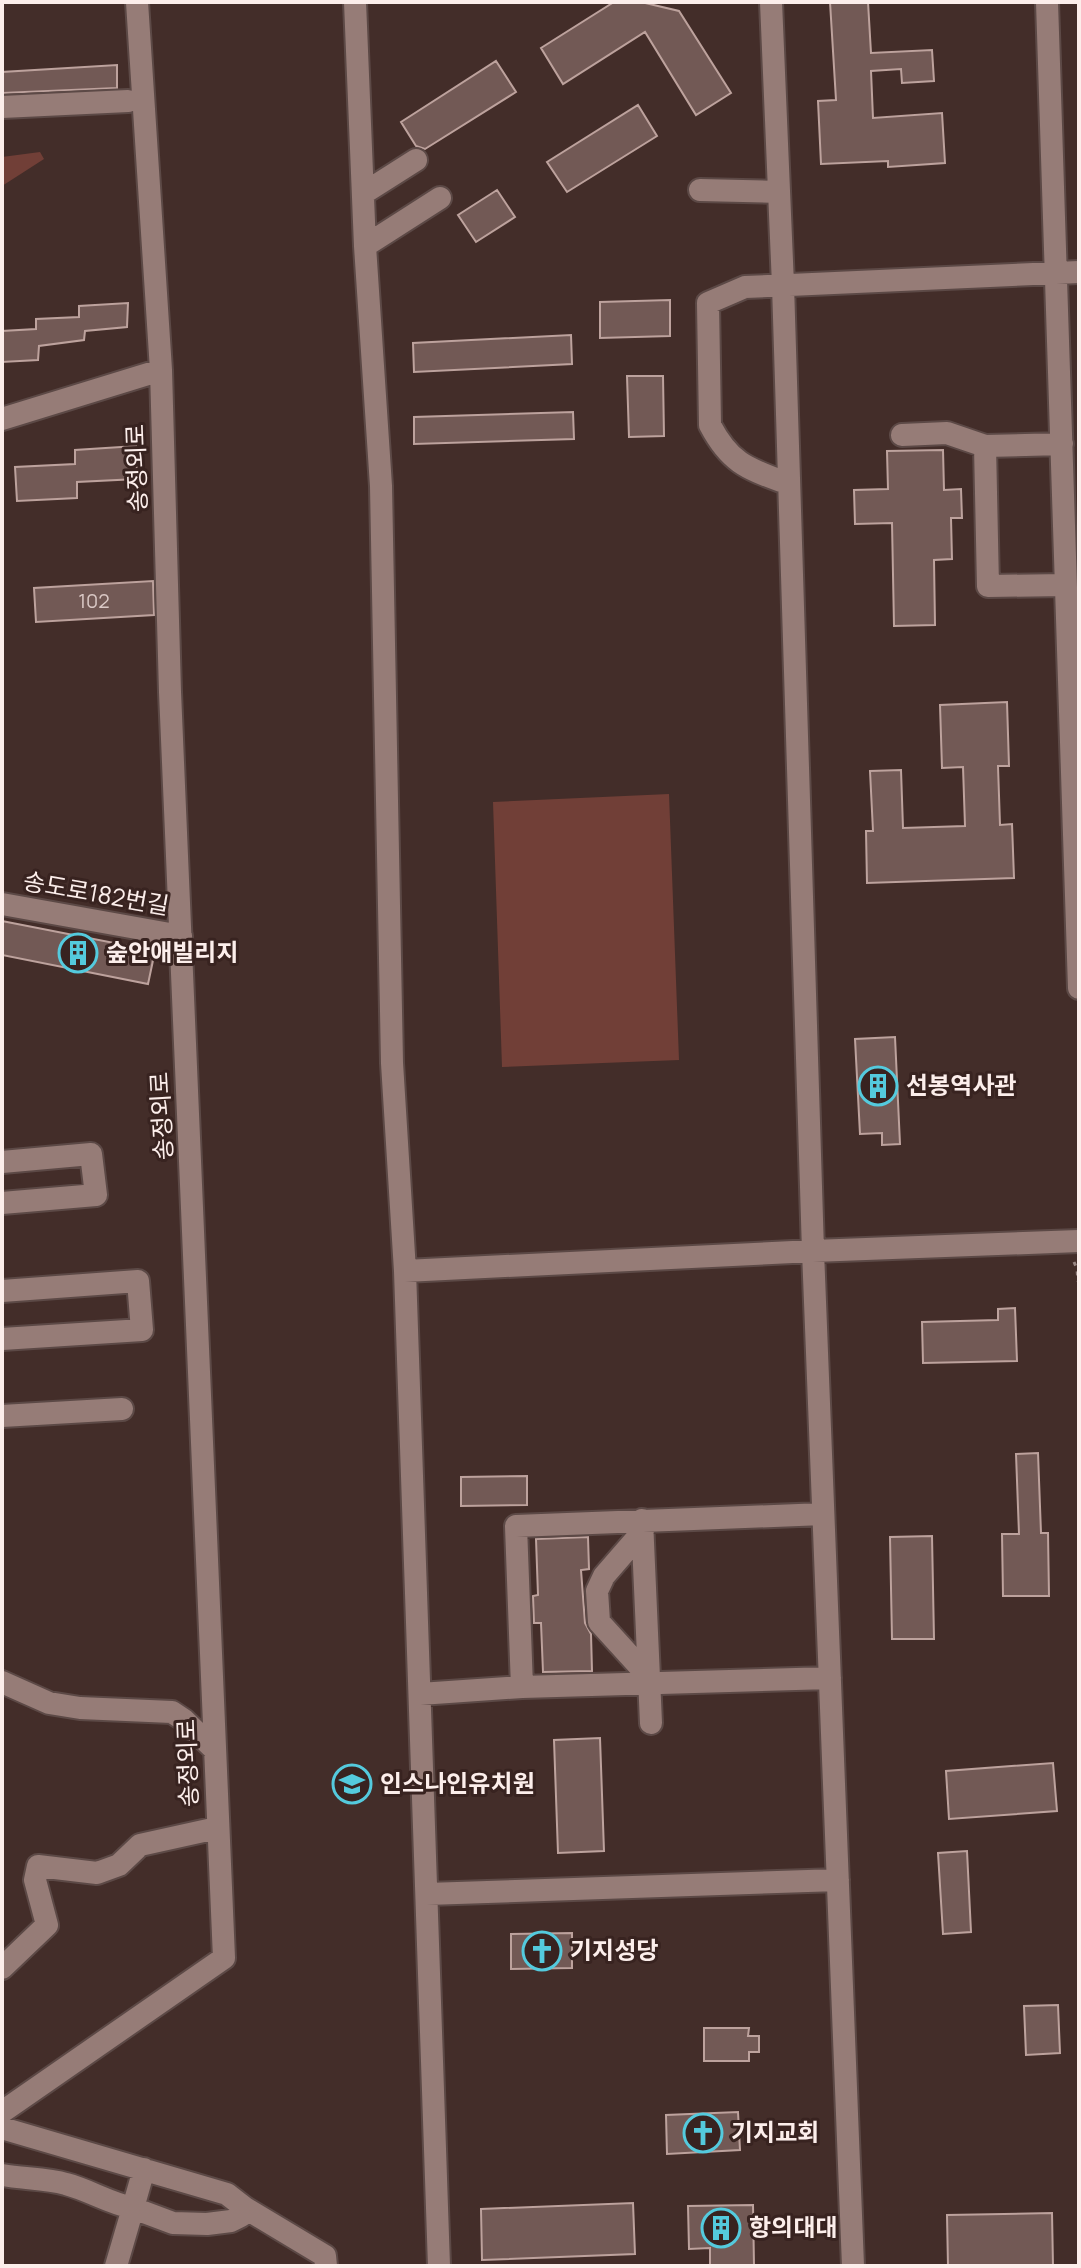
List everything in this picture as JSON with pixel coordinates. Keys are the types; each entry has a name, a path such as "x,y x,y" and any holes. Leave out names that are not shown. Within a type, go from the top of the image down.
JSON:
{"street":[{"name":"송정외로","path":"3,2114 224,1958 170,692 161,370 137,2"},
{"path":"355,2 365,246 381,486 392,1063 405,1271 439,2266"},
{"path":"771,2 783,285 813,1251 853,2266"},
{"path":"1047,2 1079,988"},
{"path":"2,107 128,101"},
{"path":"364,193 416,160"},
{"path":"700,190 779,192"},
{"path":"365,246 440,198"},
{"path":"789,484 733,459 710,425 708,303 745,287 1079,272"},
{"path":"2,419 161,370"},
{"path":"902,435 947,433 985,446 1062,444"},
{"path":"985,446 988,586 1065,585"},
{"name":"송도로182번길","path":"2,904 181,936"},
{"path":"2,1162 91,1154 96,1195 2,1203"},
{"path":"405,1271 813,1251 1073,1249"},
{"path":"2,1291 138,1281 142,1330 2,1339"},
{"path":"2,1416 122,1409"},
{"path":"522,1687 516,1526 642,1526 823,1514"},
{"path":"642,1526 651,1723"},
{"path":"642,1526 604,1576 597,1591 599,1622 649,1680"},
{"path":"420,1694 649,1680 830,1678"},
{"path":"2,1682 49,1703 80,1708 172,1712 214,1749"},
{"path":"2,1968 47,1925 35,1880 38,1866 97,1873 119,1865 140,1845 217,1828"},
{"path":"427,1894 838,1880"},
{"path":"3,2114 144,2169 227,2194 325,2256 326,2266"},
{"path":"116,2266 144,2169"},
{"path":"2,2175 62,2182 111,2203 173,2223 231,2221 241,2216 245,2208"}],"path":[{"path":"1073,1249 1078,1282"}],"shaded area":[{"path":"40,152 44,159 2,186 2,157"},
{"path":"669,794 679,1060 502,1067 493,802"}],"building":[{"path":"614,2 641,2 679,11 731,93 696,115 645,32 563,84 541,48"},
{"path":"830,2 868,2 871,53 932,50 934,81 902,83 901,69 871,71 873,118 942,113 945,163 888,167 888,161 821,164 818,101 836,100"},
{"path":"496,61 516,92 425,149 416,146 401,122"},
{"path":"117,65 117,88 2,93 2,72"},
{"path":"638,105 657,136 567,192 547,162"},
{"path":"497,190 515,217 476,242 458,215"},
{"path":"670,300 670,336 600,338 600,302"},
{"path":"128,303 127,327 85,331 84,340 39,346 38,360 2,362 2,331 36,329 36,319 79,317 79,306"},
{"path":"571,335 572,364 414,372 413,343"},
{"path":"627,376 663,376 664,436 629,437"},
{"path":"573,412 574,439 414,444 414,417"},
{"path":"136,446 137,479 77,482 77,498 17,501 15,467 75,464 75,450"},
{"path":"943,450 944,490 961,489 962,518 951,518 952,559 934,560 935,625 894,626 892,523 855,524 854,490 888,489 887,451"},
{"path":"153,581 154,615 36,622 34,588"},
{"path":"1007,702 1009,766 998,766 1000,825 1012,824 1014,878 867,883 866,831 873,831 870,771 901,770 903,828 965,826 963,767 942,768 940,705"},
{"name":"숲안애빌리지","path":"2,921 155,951 148,984 2,955"},
{"name":"선봉역사관","path":"895,1037 900,1144 882,1145 882,1133 860,1134 855,1039"},
{"path":"1015,1308 1017,1361 923,1363 922,1322 998,1320 998,1309"},
{"path":"1038,1453 1041,1533 1048,1533 1049,1596 1003,1596 1002,1534 1019,1534 1016,1454"},
{"path":"527,1476 527,1505 461,1506 461,1477"},
{"path":"932,1536 934,1639 892,1639 890,1537"},
{"path":"588,1537 589,1569 581,1570 585,1623 591,1634 592,1671 543,1672 541,1623 534,1623 533,1596 538,1595 536,1539"},
{"path":"600,1738 604,1851 558,1853 554,1740"},
{"path":"1053,1763 1057,1811 949,1819 946,1771"},
{"path":"967,1851 971,1932 943,1934 938,1853"},
{"name":"기지성당","path":"572,1933 572,1968 511,1969 511,1934"},
{"path":"1058,2005 1060,2053 1026,2055 1024,2006"},
{"path":"704,2028 749,2028 748,2036 759,2036 759,2052 749,2052 749,2061 704,2061"},
{"name":"기지교회","path":"738,2112 740,2150 667,2154 666,2115"},
{"path":"633,2203 635,2254 482,2260 481,2209"},
{"name":"항의대대","path":"753,2205 754,2266 710,2266 710,2248 689,2249 688,2206"},
{"path":"1052,2213 1053,2266 948,2266 947,2215"}],"place":[{"name":"숲안애빌리지","path":"78,953"},
{"name":"선봉역사관","path":"878,1086"},
{"name":"인스나인유치원","path":"352,1784"},
{"name":"기지성당","path":"542,1951"},
{"name":"기지교회","path":"703,2133"},
{"name":"항의대대","path":"721,2228"}]}
